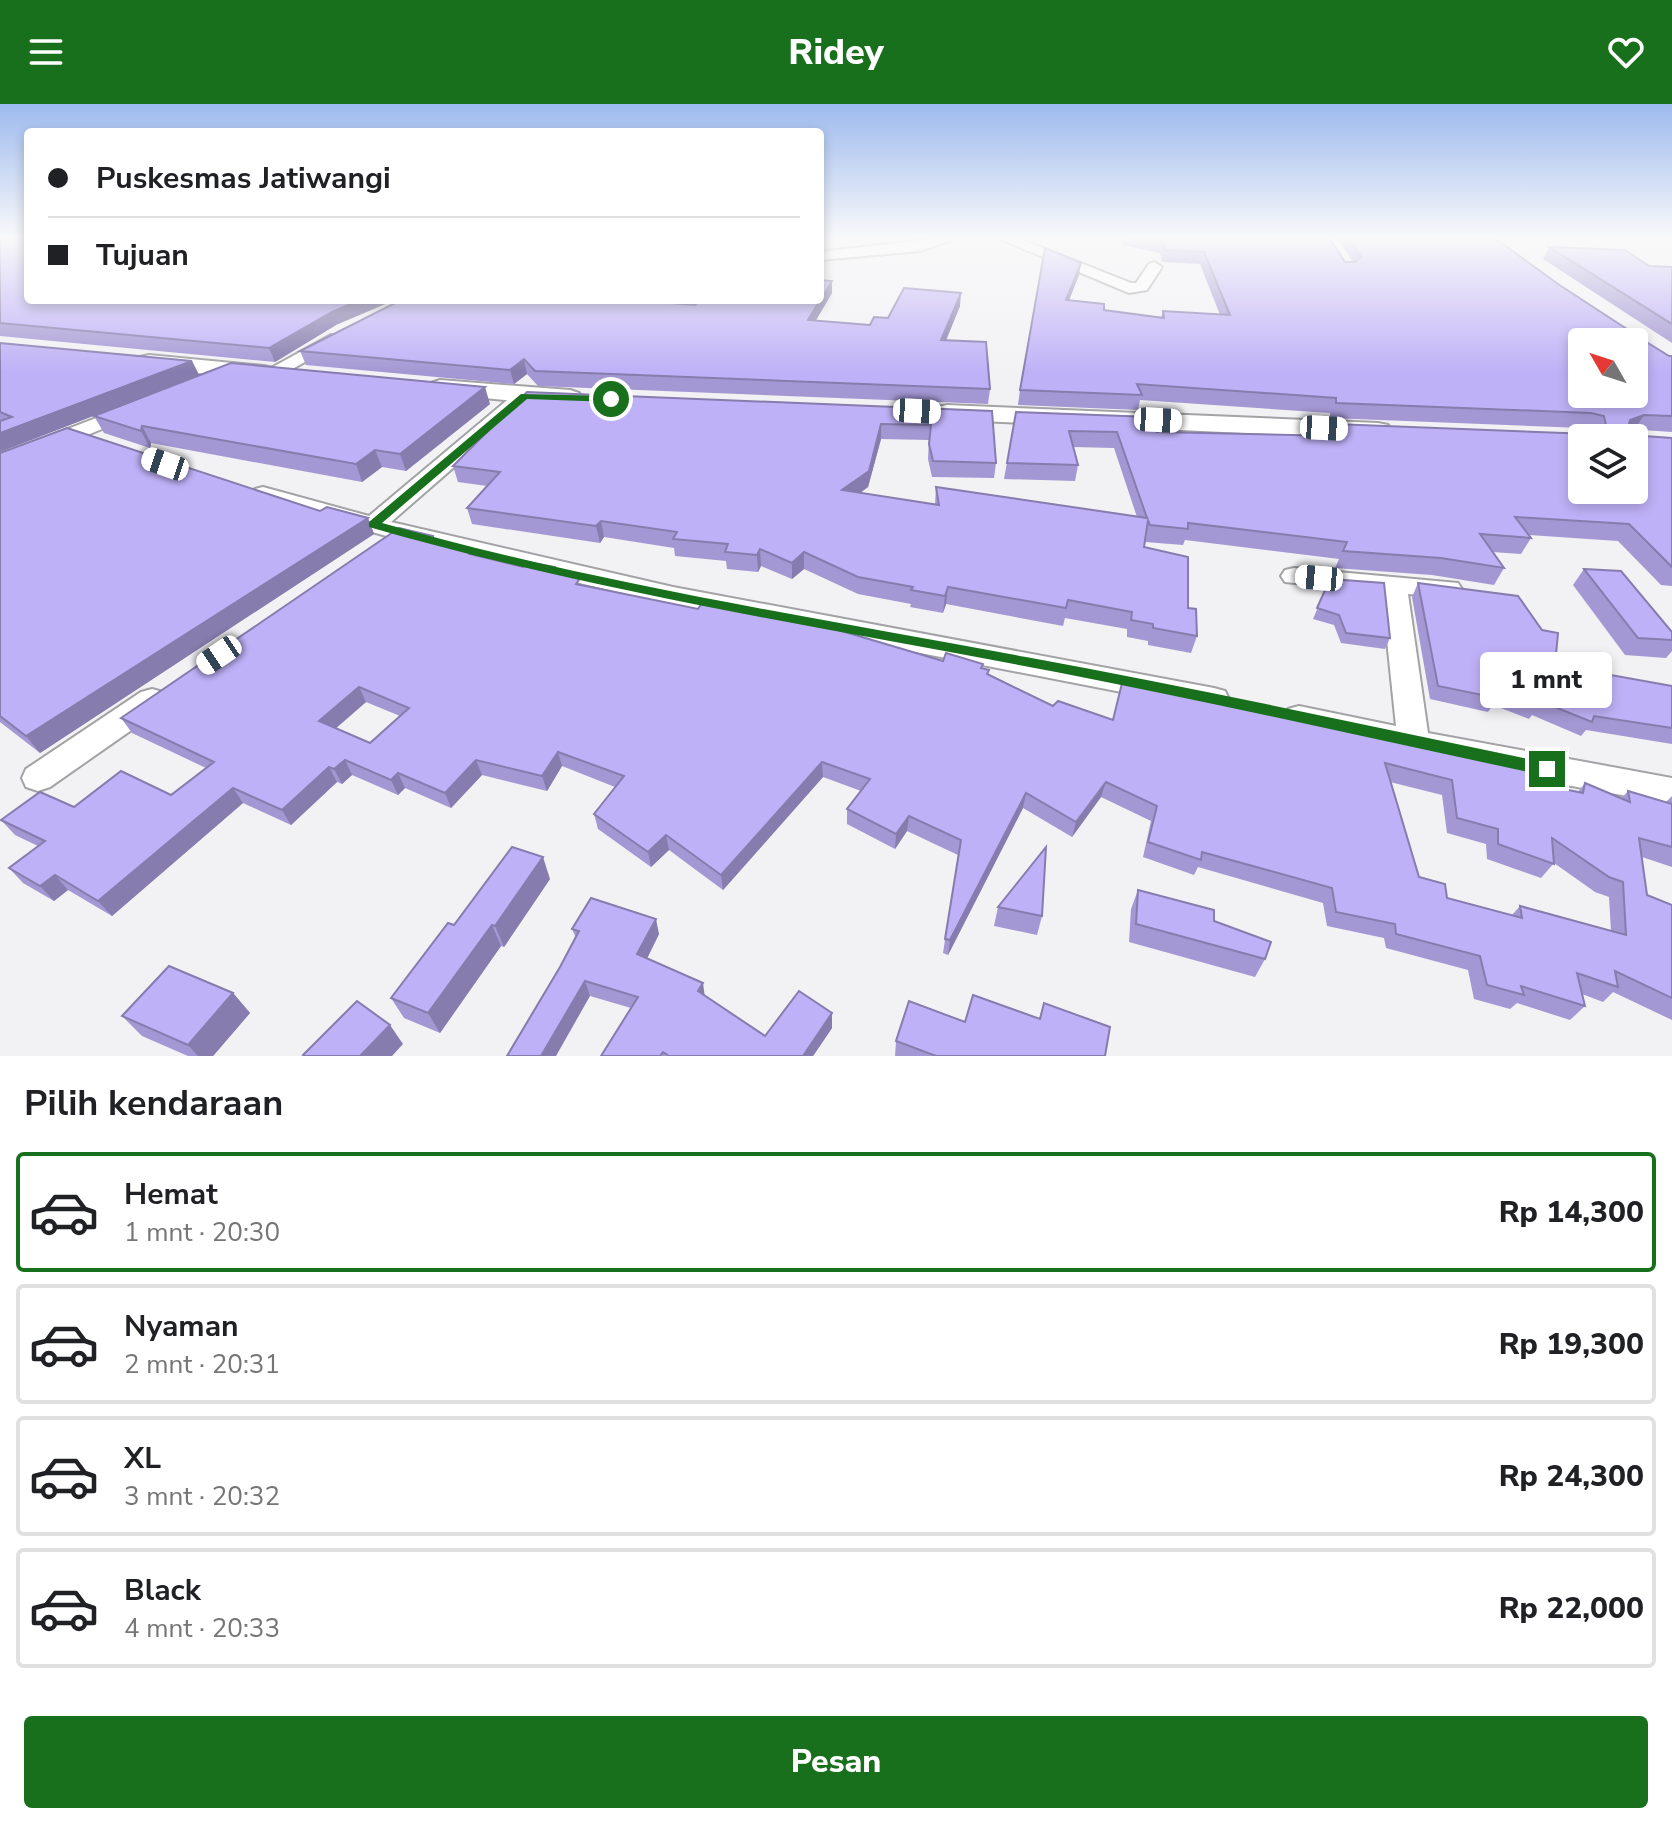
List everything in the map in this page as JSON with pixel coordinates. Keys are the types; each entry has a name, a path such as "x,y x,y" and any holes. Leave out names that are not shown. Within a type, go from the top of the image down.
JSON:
{"street":[{"path":"1118,283 1129,288 1141,287 1143,283"},
{"path":"271,373 344,332"},
{"path":"126,359 312,377"},
{"path":"191,388 234,371"},
{"path":"413,386 596,399"},
{"path":"383,535 524,396"},
{"path":"0,463 147,405"},
{"path":"917,411 1402,432"},
{"path":"75,433 120,449"},
{"path":"232,485 383,535 673,596 1247,706"},
{"path":"1294,576 1477,593"},
{"path":"1394,584 1414,742"},
{"path":"38,778 180,681"},
{"path":"1277,712 1414,742 1672,791"}],"building":[{"path":"0,283 24,283 24,304 351,304 269,348 0,323"},
{"path":"1039,283 1073,283 1066,300 1104,304 1104,310 1164,318 1163,311 1230,315 1217,283 1557,283 1625,328 1568,328 1568,408 1648,408 1648,343 1672,356 1672,416 1644,415 1630,420 1629,424 1606,424 1604,416 1591,413 1336,403 1336,398 1137,384 1142,395 1020,390"},
{"path":"1607,283 1672,283 1672,324"},
{"path":"904,288 961,293 941,340 986,342 990,389 535,371 524,359 510,370 300,351 393,304 818,304 808,320 870,325 874,317 888,318"},
{"path":"0,343 192,361 0,433 0,421 12,417 0,412"},
{"path":"231,363 485,387 400,454 375,450 356,464 142,426 141,431 94,416"},
{"path":"527,392 992,411 996,463 933,461 929,444 931,425 881,424 869,471 842,490 939,505 936,487 1147,518 1117,432 1069,431 1078,465 1007,463 1016,412 1151,417 1157,432 1334,436 1335,424 1568,433 1568,504 1648,504 1648,436 1672,438 1672,567 1629,524 1515,517 1531,538 1480,534 1504,568 1441,558 1343,551 1347,542 1188,523 1188,529 1150,525 1148,520 1144,547 1188,557 1188,608 1196,609 1197,636 1153,628 1153,624 1131,620 1132,612 1068,600 1066,608 948,587 945,596 911,590 913,587 858,577 804,552 792,563 760,549 757,555 725,552 728,544 673,539 677,532 601,521 596,526 467,508 500,472 453,466"},
{"path":"67,428 320,511 327,507 368,518 26,736 0,716 0,453"},
{"path":"399,528 433,536 432,542 474,551 470,554 523,567 528,562 555,567 554,572 581,577 576,584 698,609 703,601 755,609 798,622 801,619 943,661 946,653 983,664 981,668 989,670 987,674 1053,706 1058,701 1113,720 1123,679 1181,696 1182,690 1330,721 1333,727 1428,742 1428,745 1506,765 1506,758 1510,758 1531,766 1530,782 1583,793 1585,783 1630,802 1628,791 1672,804 1672,847 1639,838 1647,895 1672,905 1672,998 1615,971 1618,987 1577,973 1585,1006 1521,986 1524,995 1487,985 1480,956 1396,934 1395,924 1336,912 1332,888 1202,852 1201,860 1148,842 1157,806 1106,782 1076,822 1026,793 950,940 945,939 961,840 909,816 896,834 847,809 870,779 822,762 721,875 666,835 648,852 594,814 624,776 558,752 542,776 476,760 445,793 398,773 391,780 345,760 334,769 329,767 282,810 233,788 98,901 55,875 40,886 9,868 45,841 1,820 40,792 74,807 121,771 171,795 214,762 121,718","holes":["359,687 409,708 370,743 319,721","1385,763 1452,780 1457,818 1498,829 1498,844 1554,864 1552,838 1609,877 1623,882 1626,935 1520,906 1522,918 1447,898 1445,884 1419,877"]},
{"path":"1584,569 1621,571 1672,632 1672,640 1638,638"},
{"path":"1330,579 1384,583 1390,638 1346,633 1339,615 1317,608"},
{"path":"1418,583 1518,596 1542,630 1558,633 1555,665 1672,686 1672,728 1594,716 1592,722 1540,701 1539,705 1494,688 1497,698 1438,686"},
{"path":"512,847 543,857 428,1013 391,998 448,923 454,925"},
{"path":"1046,847 1042,916 998,907"},
{"path":"1138,890 1214,910 1214,921 1271,942 1265,959 1136,924"},
{"path":"591,898 656,919 637,954 703,983 698,991 765,1036 799,991 832,1013 803,1056 669,1056 663,1052 660,1056 601,1056 638,997 585,981 541,1056 507,1056 560,967 579,931 572,929"},
{"path":"169,966 233,993 188,1045 122,1016"},
{"path":"973,995 1040,1019 1044,1003 1110,1027 1105,1056 936,1056 896,1041 909,1001 965,1022"},
{"path":"357,1001 390,1025 360,1056 303,1055"}],"route":[{"path":"611,399 524,396 374,524 431,541 673,596 1059,668 1547,769"}]}
